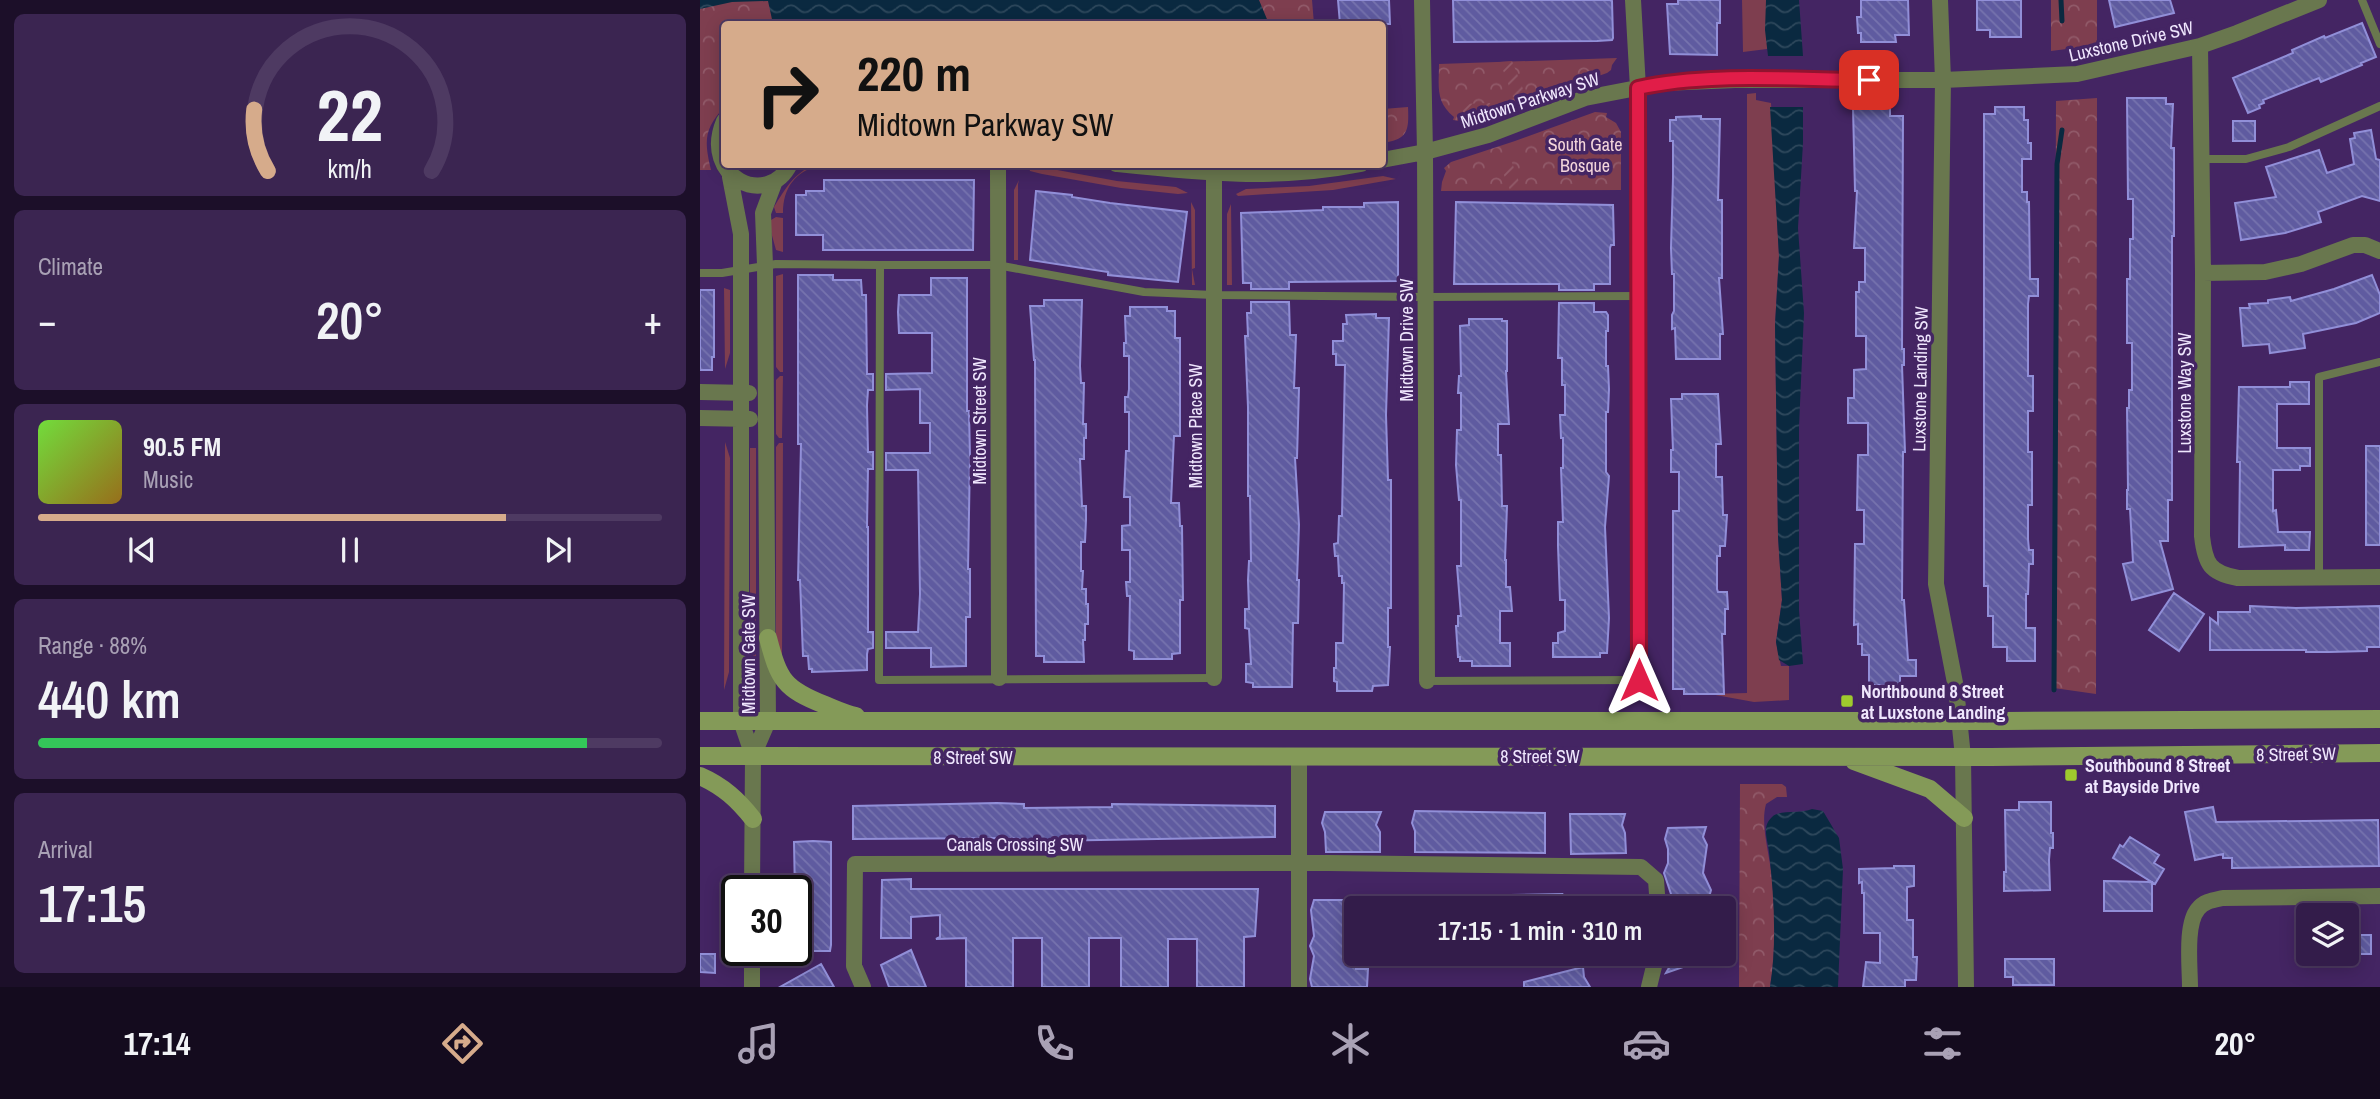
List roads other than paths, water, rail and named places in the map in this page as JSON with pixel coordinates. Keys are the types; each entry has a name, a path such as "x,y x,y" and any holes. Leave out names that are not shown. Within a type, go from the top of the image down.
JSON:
{"main road":[{"path":"768,638 776,667 791,690 850,715 887,722"},
{"name":"8 Street SW","path":"700,721 2380,719"},
{"name":"8 Street SW","path":"700,756 1963,757 2380,753"},
{"path":"1838,755 1919,783 1964,818"},
{"path":"700,776 724,789 753,819"}],"street":[{"name":"Midtown Drive SW","path":"1422,0 1427,681"},
{"path":"1633,0 1638,88 1639,680"},
{"name":"Luxstone Landing SW","path":"1940,0 1943,80 1936,584 1956,688 1963,757 1966,987"},
{"name":"Luxstone Drive SW","path":"1943,80 2077,74 2200,46 2319,0"},
{"name":"Luxstone Way SW","path":"2200,46 2204,554 2211,568 2230,577 2380,577"},
{"name":"Midtown Parkway SW","path":"1386,159 1488,135 1585,99 1663,83 1735,80 1943,80"},
{"name":"Midtown Gate SW","path":"721,128 716,150 721,165"},
{"name":"Midtown Gate SW","path":"723,168 730,177 741,234 741,721 753,756"},
{"path":"730,177 744,184 760,185 775,181 789,168"},
{"name":"Midtown Street SW","path":"998,168 999,678"},
{"path":"1155,168 1214,174 1291,174 1342,168"},
{"name":"Midtown Place SW","path":"1214,174 1214,678"},
{"name":"Midtown Gate SW","path":"753,756 768,721 763,213 775,181"},
{"path":"2203,273 2265,272 2301,264 2353,245 2365,245 2380,251"},
{"path":"700,393 766,393"},
{"path":"700,418 766,419"},
{"path":"752,875 753,756"},
{"path":"1299,757 1299,987"},
{"name":"Canals Crossing SW","path":"863,987 854,966 855,864 1299,863 1641,867 1656,880 1657,896"},
{"path":"2190,987 2190,930 2193,917 2199,907 2210,901 2223,898 2380,896"},
{"path":"752,966 752,987"},
{"path":"1649,987 1654,966"}],"lane":[{"path":"2362,0 2380,44"},
{"path":"2201,159 2246,159 2289,147 2380,106"},
{"path":"700,273 765,265 997,265 1144,292 1425,297 1639,296"},
{"path":"880,265 879,680 1214,678"},
{"path":"2319,577 2319,377 2380,362"},
{"path":"1427,681 1639,680"}],"water":[{"path":"700,0 1259,0 1268,21 772,21 768,1 732,2 700,9"},
{"path":"1766,0 1799,0 1803,56 1768,56"},
{"path":"1770,107 1803,107 1798,228 1804,313 1799,427 1799,610 1803,664 1789,666 1779,660 1776,642 1782,600 1778,536 1775,325 1779,256"},
{"path":"1812,809 1823,811 1839,838 1843,869 1838,987 1770,987 1774,920 1767,825 1776,815"}],"waterway":[{"path":"2061,0 2062,21"},
{"path":"2054,690 2057,164 2062,130"}],"place":[{"name":"Northbound 8 Street at Luxstone Landing","path":"1847,701"},
{"name":"Southbound 8 Street at Bayside Drive","path":"2071,775"}],"park label":[{"name":"South Gate Bosque","path":"1585,154"}]}
